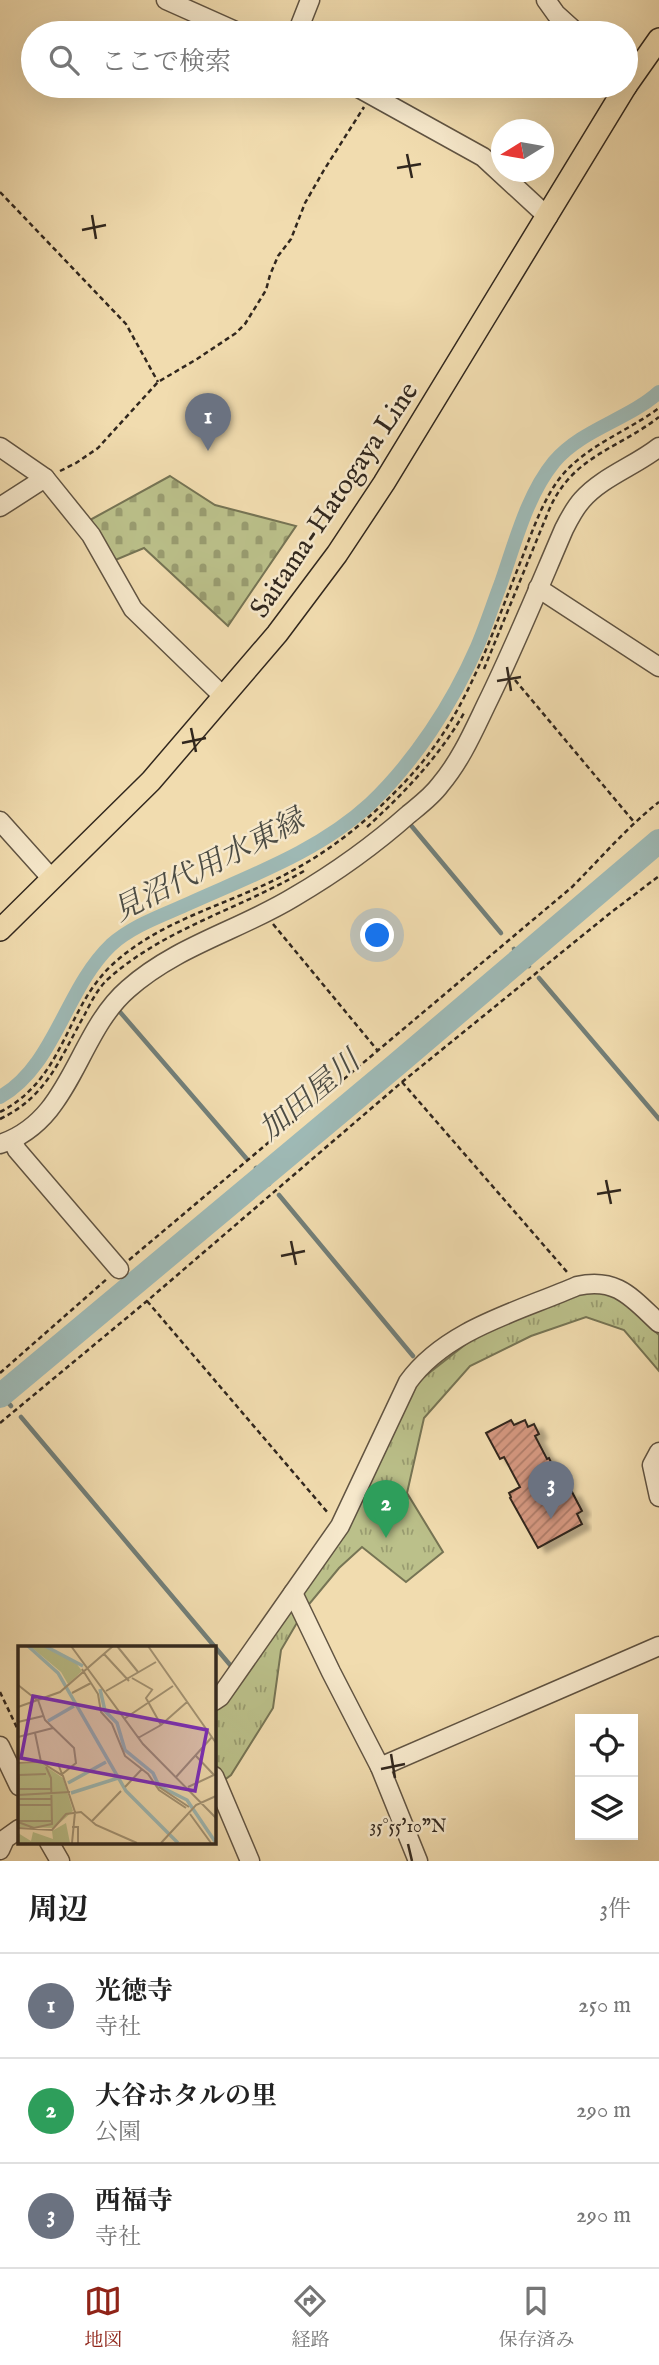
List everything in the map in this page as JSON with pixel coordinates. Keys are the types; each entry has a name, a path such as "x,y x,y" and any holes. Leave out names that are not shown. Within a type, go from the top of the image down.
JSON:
{"main road":[{"name":"Saitama-Hatogaya Line","path":"638,67 659,39"},
{"name":"Saitama-Hatogaya Line","path":"0,930 151,781 277,634 337,554 384,483 548,216 617,98"}],"street":[{"path":"166,0 213,21"},
{"path":"302,21 310,0"},
{"path":"546,0 564,21"},
{"path":"377,98 483,157 548,216"},
{"path":"0,447 45,478 91,535 133,608 224,697"},
{"path":"119,1269 17,1150 6,1142 31,1128 52,1108 88,1041 126,990 162,963 265,914 337,872 389,832 439,788 461,758 505,668 564,528 581,501 602,483 659,447"},
{"path":"0,507 45,478"},
{"path":"538,588 659,667"},
{"path":"0,821 52,878"},
{"path":"215,1700 220,1697 340,1526 412,1376 458,1338 577,1286 602,1283 619,1289 659,1323"},
{"path":"659,1452 652,1465 659,1497"},
{"path":"293,1593 380,1766 418,1861"},
{"path":"380,1766 659,1646"},
{"path":"0,1746 18,1784"},
{"path":"215,1778 250,1861"},
{"path":"0,1850 5,1839 18,1830"},
{"path":"50,1843 61,1861"}],"path":[{"path":"45,478 76,463 98,448 158,382 220,344 245,324 266,290 278,256 291,239 305,203 370,98"},
{"path":"0,192 126,324 158,382"},
{"path":"0,1112 26,1096 41,1079 54,1061 99,977 136,944 290,873 324,852 368,818 415,771 452,719 477,672 530,538 554,487 582,455 659,408"},
{"path":"482,673 561,487 598,453 659,417"},
{"path":"505,668 634,822"},
{"path":"365,828 440,751 468,705"},
{"path":"0,1373 119,1269 572,887 634,822 659,803"},
{"path":"0,1119 18,1111 45,1086 106,981 163,940 284,883 312,866"},
{"path":"0,1423 402,1082 659,876"},
{"path":"265,914 378,1051"},
{"path":"402,1082 574,1279 577,1286"},
{"path":"147,1301 340,1526"},
{"path":"0,1692 18,1730"}],"green space":[{"path":"170,476 215,505 296,526 228,626 144,548 113,561 90,520"},
{"path":"597,1289 615,1293 659,1335 659,1371 624,1330 586,1317 531,1336 470,1366 424,1418 407,1493 443,1552 406,1582 362,1547 339,1568 305,1609 281,1650 273,1708 231,1775 215,1787 215,1708 285,1616 415,1384 475,1337 537,1308"}],"building":[{"path":"511,1420 514,1425 525,1420 528,1427 534,1424 539,1434 535,1436 547,1459 549,1458 567,1495 572,1492 582,1511 577,1514 582,1524 538,1548 510,1498 509,1493 520,1487 504,1457 500,1459 486,1433"}],"waterway":[{"name":"見沼代用水東縁","path":"0,1097 19,1083 34,1066 82,983 111,945 149,921 307,849 350,821 386,787 431,731 456,690 477,647 523,520 545,475 554,462 578,441 647,402 659,392"},
{"path":"409,823 501,933"},
{"name":"加田屋川","path":"0,1396 659,841"},
{"name":"加田屋川","path":"514,949 529,966"},
{"path":"539,978 659,1119"},
{"path":"120,1012 246,1158"},
{"name":"加田屋川","path":"256,1168 269,1184"},
{"path":"279,1195 413,1356"},
{"path":"0,1393 11,1406"},
{"path":"21,1417 214,1646"},
{"path":"215,1647 231,1666"}],"place":[{"name":"光徳寺","path":"208,451"},
{"name":"西福寺","path":"551,1519"},
{"name":"大谷ホタルの里","path":"386,1538"}]}
